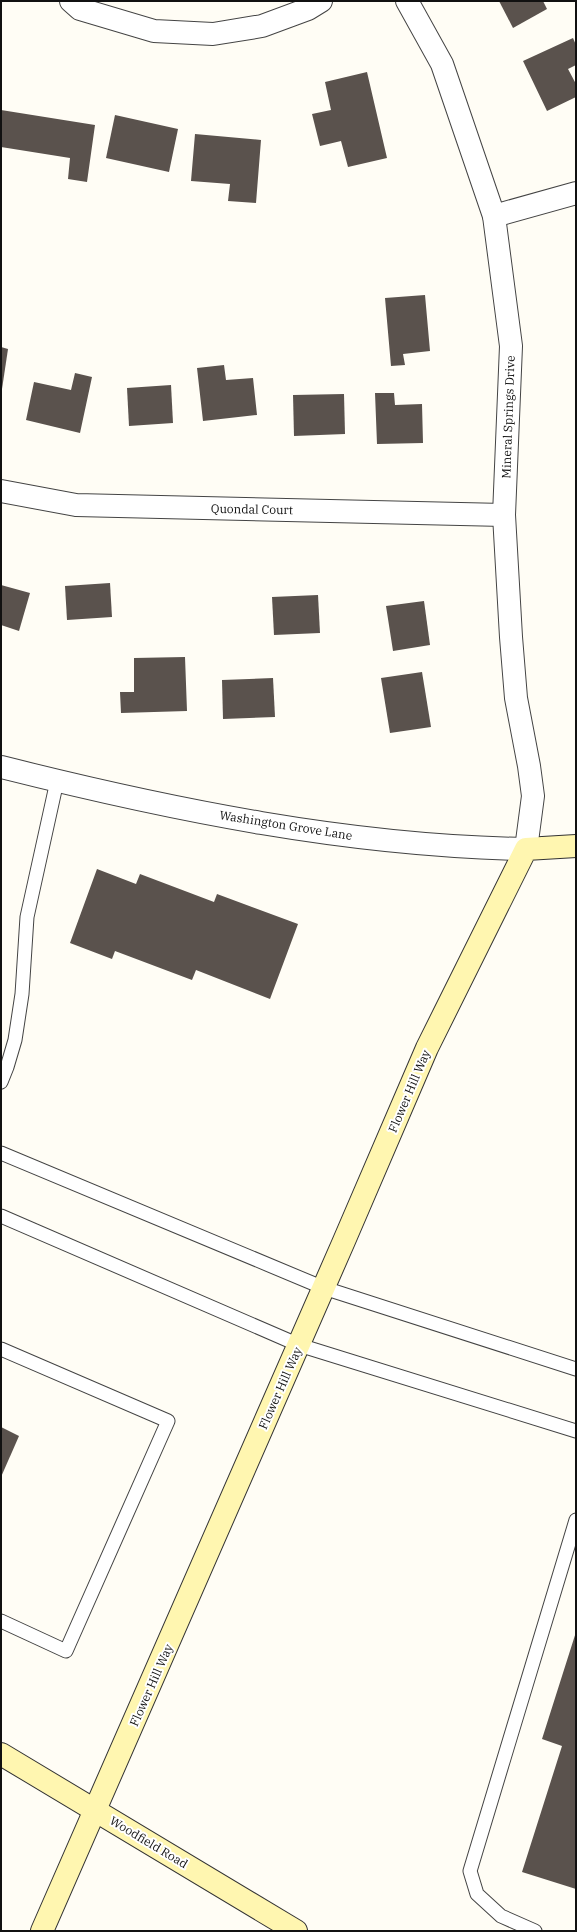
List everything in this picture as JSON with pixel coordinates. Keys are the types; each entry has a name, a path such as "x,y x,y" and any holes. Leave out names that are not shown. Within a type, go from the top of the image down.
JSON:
{"street":[{"path":"71,1 80,9 154,31 212,34 262,26 308,9 320,1"},
{"name":"Mineral Springs Drive","path":"407,1 442,64 494,216 511,346 504,515 516,698 530,766 533,796 526,849"},
{"path":"494,216 576,193"},
{"name":"Quondal Court","path":"1,492 76,505 504,515"},
{"name":"Washington Grove Lane","path":"1,766 57,781 254,822 385,839 476,848 526,849 576,846"},
{"name":"Flower Hill Way","path":"42,1931 324,1288 427,1048 526,849"},
{"name":"Woodfield Road","path":"1,1754 296,1931"}],"lane":[{"path":"1,1082 8,1067 15,1040 22,994 27,917 57,781"},
{"path":"1,1153 324,1288 576,1370"},
{"path":"1,1216 299,1345 576,1431"},
{"path":"1,1350 168,1421 66,1651 1,1621"},
{"path":"535,1931 501,1916 477,1894 470,1871 576,1520"}],"building":[{"path":"499,1 543,1 547,9 513,28"},
{"path":"573,38 576,45 576,65 568,69 576,84 576,97 547,111 523,61"},
{"path":"367,72 387,158 348,167 341,141 320,146 312,114 331,110 325,82"},
{"path":"1,110 95,125 87,182 68,179 70,158 1,147"},
{"path":"115,115 178,129 169,172 106,158"},
{"path":"195,134 261,140 256,203 228,201 230,184 191,181"},
{"path":"425,295 430,351 403,354 405,365 391,366 385,298"},
{"path":"1,347 8,349 2,389 1,389"},
{"path":"224,365 226,380 253,378 257,415 203,421 197,368"},
{"path":"75,373 92,377 80,433 26,420 34,382 71,390"},
{"path":"171,385 173,423 129,426 127,388"},
{"path":"375,393 394,393 395,405 422,404 423,443 377,444"},
{"path":"344,394 345,434 294,436 293,395"},
{"path":"110,583 112,617 67,620 65,586"},
{"path":"1,585 30,593 19,631 1,625"},
{"path":"318,595 320,633 274,635 272,597"},
{"path":"424,601 430,645 393,651 386,606"},
{"path":"185,657 187,711 121,713 120,692 134,692 134,658"},
{"path":"422,672 431,727 390,733 381,678"},
{"path":"273,678 275,717 223,719 222,680"},
{"path":"97,869 136,884 140,874 214,902 217,894 298,924 270,999 196,970 192,980 115,951 112,959 70,943"},
{"path":"1,1427 19,1436 1,1477"},
{"path":"576,1632 576,1889 522,1872 562,1746 542,1739"}]}
